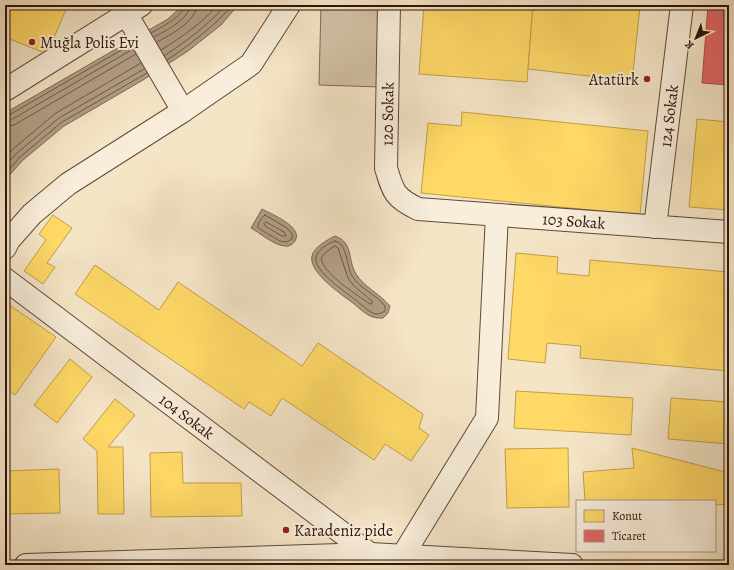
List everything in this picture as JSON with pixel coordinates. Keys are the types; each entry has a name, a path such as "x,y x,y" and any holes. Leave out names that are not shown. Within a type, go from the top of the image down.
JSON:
{"street":[{"path":"5,248 9,240 32,214 68,184 183,111 251,64 289,5"},
{"name":"120 Sokak","path":"389,5 386,168 391,186 402,201 418,209"},
{"name":"124 Sokak","path":"655,227 682,5"},
{"path":"5,90 131,13 163,76 183,111"},
{"name":"103 Sokak","path":"418,209 729,232"},
{"path":"403,555 487,418 497,215"},
{"name":"104 Sokak","path":"5,279 370,554"},
{"path":"26,565 370,554 403,555 445,562 572,565"}],"shaded area":[{"path":"321,5 383,5 381,87 319,85"}],"water":[{"path":"183,5 238,5 221,25 188,51 143,80 64,126 23,160 5,180 5,113 168,19"},
{"path":"262,209 291,226 297,236 293,243 289,246 277,244 251,228"},
{"path":"335,236 341,239 348,247 353,268 359,279 390,306 388,313 383,318 370,316 365,313 334,289 315,269 312,262 313,253 321,244"}],"building: Konut":[{"path":"5,5 68,5 47,54 5,37"},
{"path":"424,5 533,5 527,82 419,74"},
{"path":"533,5 616,5 640,7 632,81 528,69"},
{"path":"462,112 648,131 640,215 421,193 428,123 461,126"},
{"path":"697,119 729,122 729,210 689,207"},
{"path":"53,215 72,228 47,263 55,267 43,284 24,271 46,240 39,234"},
{"path":"516,253 558,257 557,273 589,276 590,260 729,272 729,371 580,358 581,346 547,343 545,363 508,359"},
{"path":"95,265 159,310 178,282 302,366 318,343 423,414 419,428 429,435 411,461 385,444 374,460 282,398 271,416 249,402 244,409 75,294"},
{"path":"5,302 56,337 15,395 5,387"},
{"path":"70,359 92,377 57,423 34,405"},
{"path":"516,391 633,398 631,435 514,428"},
{"path":"671,398 729,402 729,444 668,439"},
{"path":"115,399 135,415 108,447 123,447 124,514 98,514 97,451 83,439"},
{"path":"568,448 569,507 507,508 505,449"},
{"path":"632,448 729,473 729,504 716,505 716,500 585,500 583,472 634,468"},
{"path":"182,452 183,483 241,483 242,516 151,517 150,453"},
{"path":"59,469 60,513 5,514 5,471"}],"building: Ticaret":[{"path":"708,5 729,6 729,85 702,83"}],"place":[{"name":"Muğla Polis Evi","path":"32,42"},
{"name":"Atatürk","path":"647,79"},
{"name":"Karadeniz pide","path":"286,530"}]}
